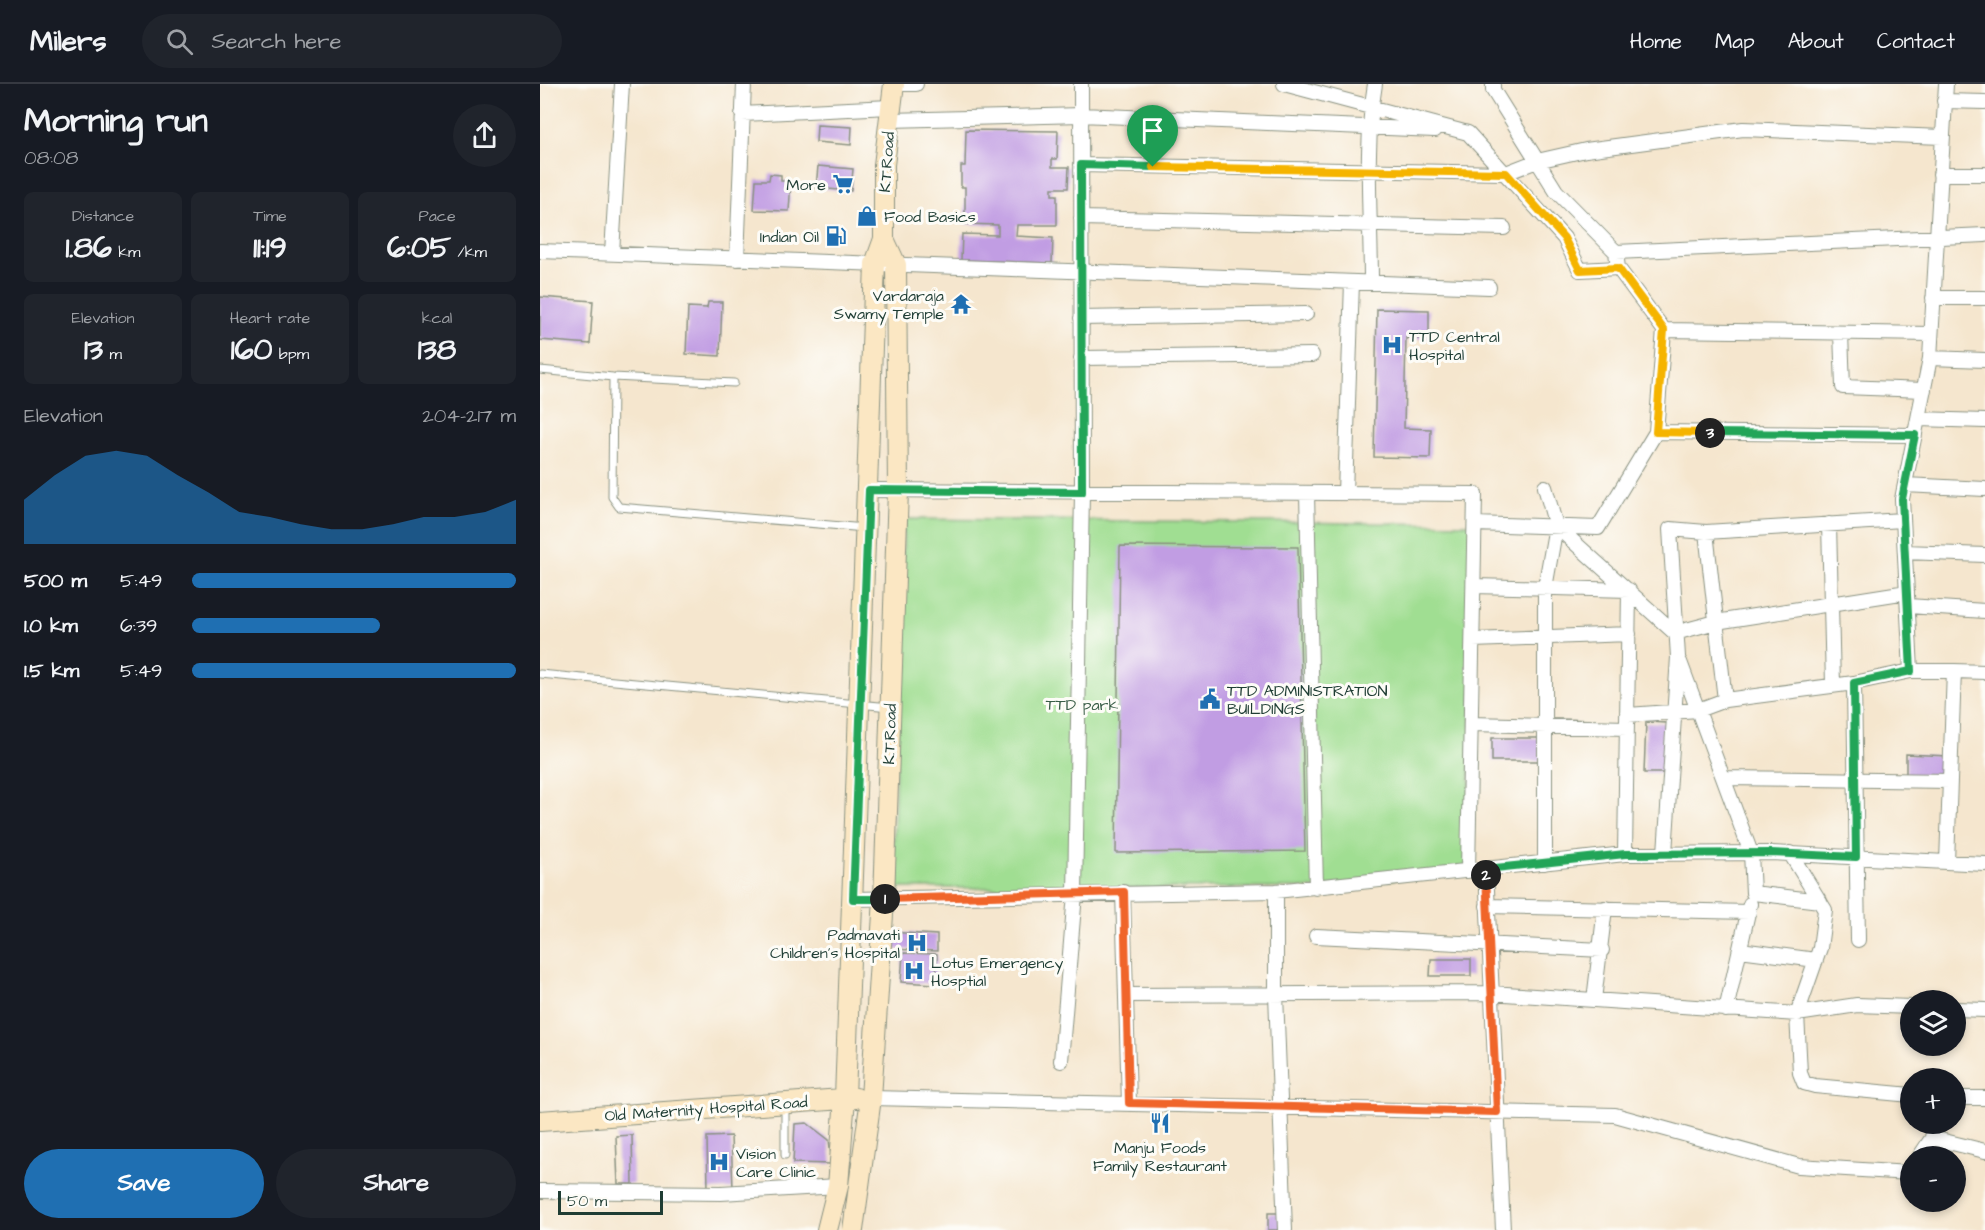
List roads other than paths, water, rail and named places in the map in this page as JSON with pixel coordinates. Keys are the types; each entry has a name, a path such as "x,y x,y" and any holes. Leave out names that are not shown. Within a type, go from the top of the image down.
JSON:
{"main road":[{"name":"K.T.Road","path":"827,1230 838,1186 845,1098 869,490 875,264 884,239 884,165 894,84"},
{"name":"K.T.Road","path":"853,1230 871,1098 884,899 898,490 896,265 884,239"},
{"name":"Old Maternity Hospital Road","path":"540,1121 784,1101 871,1098"}],"street":[{"path":"612,253 622,84"},
{"path":"737,259 744,84"},
{"path":"894,84 916,84"},
{"path":"1061,1061 1075,894 1082,492 1081,84"},
{"path":"1284,84 1468,133 1564,238 1580,270 1618,268"},
{"path":"1371,282 1369,172 1371,107 1375,84"},
{"path":"1475,524 1598,528 1656,432 1664,330 1618,268 1616,252 1556,191 1493,90 1493,84"},
{"path":"1911,671 1903,520 1905,485 1930,358 1946,84"},
{"path":"1944,101 1985,102"},
{"path":"742,114 1081,115 1461,131"},
{"path":"1081,165 1506,173 1537,161 1586,150 1743,129 1942,137"},
{"path":"1940,174 1985,174"},
{"path":"1081,218 1504,228"},
{"path":"1616,252 1937,236 1985,236"},
{"path":"540,251 1489,287"},
{"path":"1346,494 1352,282"},
{"path":"1933,298 1985,298"},
{"path":"1081,318 1306,314"},
{"path":"1664,330 1931,334"},
{"path":"1841,333 1843,387 1924,390"},
{"path":"1081,358 1311,355"},
{"path":"1930,358 1985,360"},
{"path":"1918,419 1985,421"},
{"path":"1656,432 1915,435"},
{"path":"1905,485 1985,489"},
{"path":"1545,487 1556,526 1545,588 1545,862"},
{"path":"869,490 1475,494 1468,871"},
{"path":"1307,493 1316,888"},
{"path":"1665,854 1678,657 1670,529 1706,532 1903,520"},
{"path":"1829,524 1833,686"},
{"path":"1556,526 1676,631"},
{"path":"1706,532 1725,700"},
{"path":"1905,552 1985,555"},
{"path":"1474,586 1629,590"},
{"path":"1625,854 1629,590"},
{"path":"1676,631 1716,622 1907,592"},
{"path":"1908,606 1985,610"},
{"path":"1473,640 1629,634"},
{"path":"1678,657 1751,853 1753,893 1726,1010"},
{"path":"1471,724 1544,726 1628,722 1698,709 1725,700 1854,683 1911,671 1985,672"},
{"path":"1947,862 1954,671"},
{"path":"1854,683 1858,940"},
{"path":"1724,778 1950,781"},
{"path":"853,899 1124,892 1276,891 1625,854 1790,854 1985,864"},
{"path":"1790,854 1826,910 1816,960 1797,1014 1800,1072 1804,1083 1900,1094"},
{"path":"1486,869 1503,1230"},
{"path":"1276,891 1276,994 1285,1230"},
{"path":"1124,892 1129,1103"},
{"path":"1753,893 1820,901"},
{"path":"1487,906 1749,912"},
{"path":"1594,1000 1602,950 1605,909"},
{"path":"1316,936 1602,950"},
{"path":"1740,950 1816,960"},
{"path":"1126,995 1491,993 1797,1014 1857,1005 1900,1007"},
{"path":"1966,1009 1985,1010"},
{"path":"871,1098 1615,1115 1799,1166 1900,1172"},
{"path":"1966,1098 1985,1098"},
{"path":"1927,1146 1933,1134"},
{"path":"1932,1138 1985,1151"},
{"path":"540,1191 720,1193 838,1186"}],"lane":[{"path":"540,370 613,377 734,383"},
{"path":"613,377 612,497 619,507 867,529"},
{"path":"540,674 890,707"},
{"path":"784,1101 785,1155"}],"place":[{"name":"More","path":"843,184"},
{"name":"Food Basics","path":"867,216"},
{"name":"Indian Oil","path":"836,236"},
{"name":"Vardaraja Swamy Temple","path":"961,304"},
{"name":"TTD Central Hospital","path":"1392,345"},
{"name":"TTD ADMINISTRATION BUILDINGS","path":"1210,699"},
{"name":"Padmavati Children's Hospital","path":"917,943"},
{"name":"Lotus Emergency Hosptial","path":"914,971"},
{"name":"Manju Foods Family Restaurant","path":"1160,1123"},
{"name":"Vision Care Clinic","path":"719,1162"}],"park label":[{"name":"TTD park","path":"1082,704"}]}
